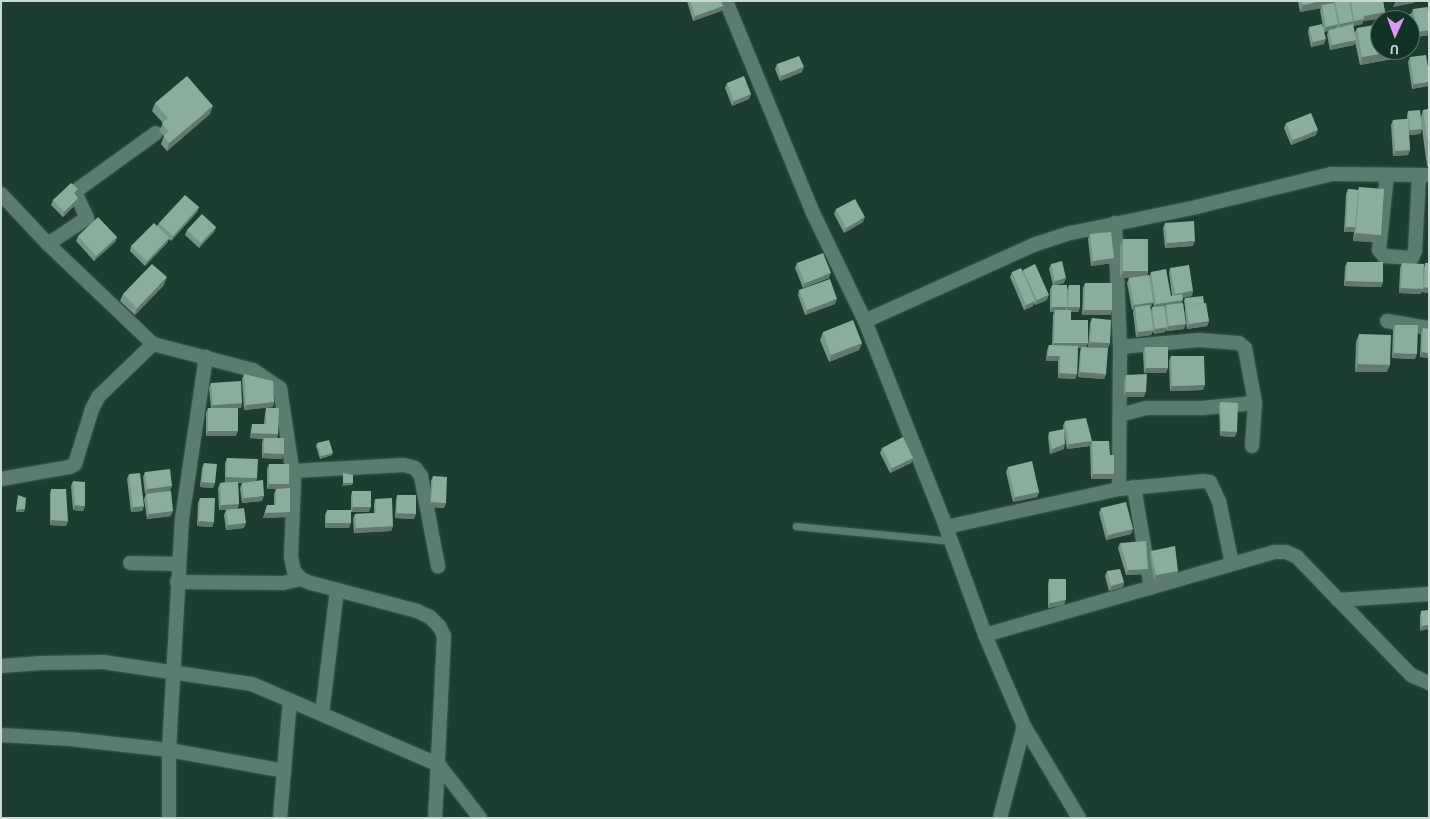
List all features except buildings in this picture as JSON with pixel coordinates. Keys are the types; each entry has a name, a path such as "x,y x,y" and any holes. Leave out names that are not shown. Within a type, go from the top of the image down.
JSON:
{"street":[{"path":"726,1 813,213 866,321 946,527 985,634 1024,726 1079,818"},
{"path":"48,244 87,218 76,198 77,190 156,133"},
{"path":"866,321 1033,245 1071,233 1196,207 1331,174 1387,175 1424,176 1412,258 1384,256 1379,250 1387,175"},
{"path":"1,194 48,244 153,344 253,370 280,388 294,482 290,557 294,571 301,579"},
{"path":"1114,223 1120,347 1119,489"},
{"path":"1387,321 1429,328"},
{"path":"1120,347 1200,340 1239,343 1245,348 1255,403 1252,446"},
{"path":"1,478 70,467 75,464 92,409 99,396 153,344"},
{"path":"169,817 169,750 178,564 182,519 206,357"},
{"path":"1120,415 1147,408 1202,408 1255,403"},
{"path":"292,471 404,465 416,468 421,476 438,566"},
{"path":"946,527 1119,489 1203,481 1210,482 1219,501 1232,564"},
{"path":"1134,487 1151,588"},
{"path":"985,634 1274,552 1286,552 1297,557 1411,675 1429,683"},
{"path":"130,563 178,564"},
{"path":"177,582 283,583 301,579 417,611 430,617 439,626 444,636 435,818"},
{"path":"322,714 337,590"},
{"path":"1338,600 1429,594"},
{"path":"1,666 103,662 252,684 439,765 480,818"},
{"path":"280,818 290,700"},
{"path":"1000,818 1024,726"},
{"path":"1,735 70,739 169,750 284,771"}],"lane":[{"path":"796,526 951,541"}]}
